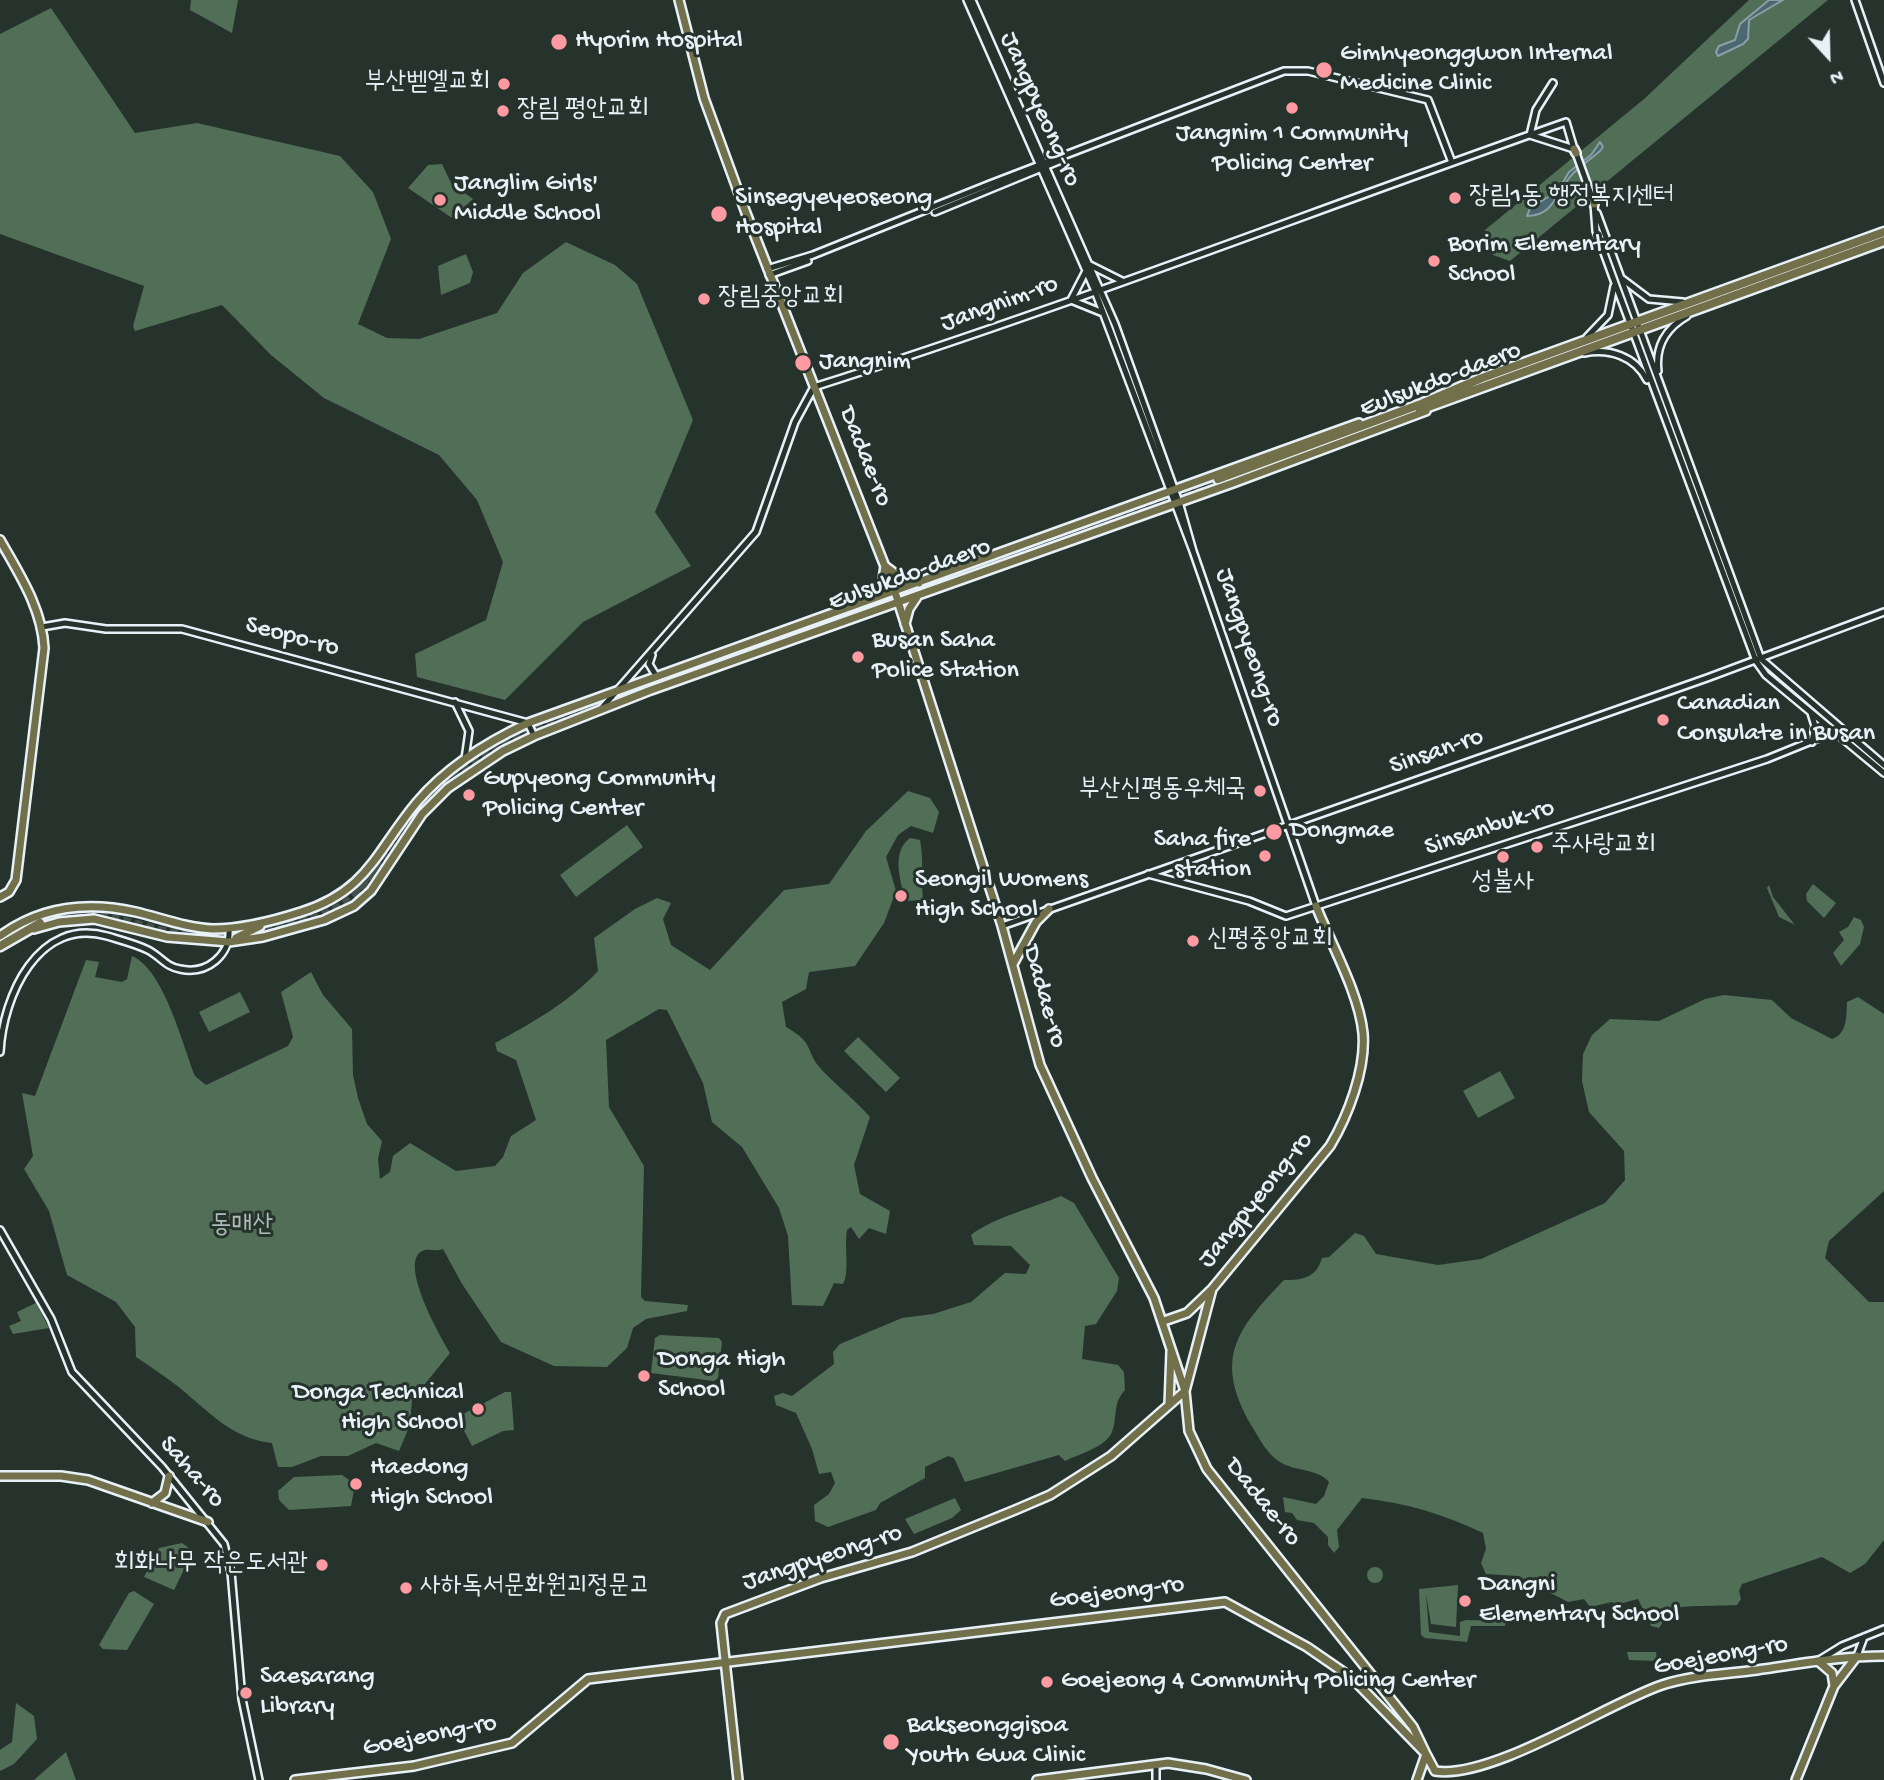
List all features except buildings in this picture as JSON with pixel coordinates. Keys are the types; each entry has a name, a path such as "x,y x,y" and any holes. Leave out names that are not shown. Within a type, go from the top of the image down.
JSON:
{"highway":[{"name":"Eulsukdo-daero","path":"1694,306 1884,232"},
{"name":"Eulsukdo-daero","path":"1438,400 1572,346 1884,242"},
{"name":"Eulsukdo-daero","path":"1438,400 1567,356 1635,327"},
{"path":"1218,481 1438,400"},
{"path":"0,943 39,921"}],"main road":[{"name":"Dadae-ro","path":"679,0 704,98 768,272 895,592 1002,926 1049,1088 1164,1321 1185,1391 1189,1431 1203,1462 1405,1717 1426,1754"},
{"name":"Eulsukdo-daero","path":"0,943 46,912 83,906 117,909 211,929 273,921 319,906 350,889 369,869 418,801 465,759 497,737 528,723 866,603 1172,490 1438,400"},
{"name":"Eulsukdo-daero","path":"0,943 30,930 74,920 104,920 198,942 229,942 295,929 355,906 374,887 422,814 448,788 503,751 534,736 601,709 1423,412 1438,400"},
{"path":"0,540 33,601 41,627 43,668 16,880 9,892 0,897"},
{"path":"866,603 882,586 885,566 897,575 919,583"},
{"path":"877,610 890,611 905,625 909,609 917,596"},
{"name":"Jangpyeong-ro","path":"738,1780 721,1623 725,1614 821,1578 912,1552 1049,1495 1111,1455 1185,1391 1212,1289 1330,1146 1340,1129 1359,1073 1363,1034 1357,1009 1317,906"},
{"path":"1013,964 1036,922 1049,909"},
{"path":"229,942 273,921"},
{"path":"1164,1321 1187,1313 1212,1289"},
{"path":"1169,1405 1171,1343"},
{"path":"0,1476 80,1478 208,1522"},
{"path":"152,1503 165,1493 169,1476"},
{"name":"Goejeong-ro","path":"295,1780 414,1766 512,1743 588,1679 1226,1602 1307,1647 1352,1678 1426,1754 1435,1771 1446,1777 1468,1778 1524,1758 1663,1685 1818,1661 1884,1656"},
{"path":"1796,1780 1834,1686 1857,1656"},
{"path":"1818,1661 1832,1674 1834,1686"},
{"path":"1417,1780 1426,1754"},
{"path":"1037,1780 1182,1764 1246,1780"}],"street":[{"name":"Jangpyeong-ro","path":"969,0 1098,290 1177,503 1317,906"},
{"path":"1855,0 1884,83"},
{"path":"768,272 938,209 1284,71 1308,71 1428,100 1451,160"},
{"path":"1553,83 1536,110 1530,135 1575,151 1635,327 1758,660 1766,675 1811,713 1884,765"},
{"name":"Jangnim-ro","path":"814,387 965,339 1451,160 1566,122 1575,151"},
{"path":"1593,202 1597,231 1615,283 1635,327"},
{"path":"1103,313 1071,300 1088,267 1122,281"},
{"path":"1620,278 1648,299 1694,306"},
{"path":"1572,346 1594,333 1603,323 1612,305 1615,283"},
{"name":"Jangpyeong-ro","path":"1098,290 1103,313 1127,369"},
{"path":"1655,382 1662,341 1694,306"},
{"path":"1567,356 1610,352 1639,367 1655,382"},
{"path":"601,709 757,532 795,422 814,387"},
{"name":"Sinsan-ro","path":"1002,926 1758,660 1884,612"},
{"name":"Seopo-ro","path":"41,627 65,623 106,629 182,629 528,723"},
{"path":"652,654 649,664 651,672 657,677"},
{"path":"1758,660 1884,773"},
{"path":"455,702 469,731 465,759"},
{"path":"1811,713 1815,726 1812,742"},
{"path":"528,723 534,736"},
{"name":"Sinsanbuk-ro","path":"1148,874 1249,901 1282,916 1812,742 1838,731"},
{"path":"0,1052 5,1013 16,988 33,958 57,940 78,933 106,936 147,950 169,966 187,970 215,962 229,942 229,928"},
{"name":"Saha-ro","path":"0,1230 51,1318 72,1372 169,1476 220,1537 228,1557 240,1685 259,1780"},
{"path":"1818,1661 1884,1629"},
{"path":"1857,1656 1864,1637"},
{"path":"1156,1765 1156,1780"}],"green space":[{"path":"191,0 238,0 232,33 190,10"},
{"path":"1749,0 1828,0 1510,261 1493,255 1485,230 1644,99"},
{"path":"51,8 135,133 197,123 340,156 373,192 391,239 358,324 387,338 419,339 497,313 523,273 566,242 615,265 637,284 693,420 655,512 691,566 583,622 505,700 417,677 415,654 486,620 503,562 477,500 439,455 324,398 271,355 222,305 135,331 133,326 144,286 0,234 0,34"},
{"path":"442,164 451,183 473,199 452,218 408,188 428,165"},
{"path":"466,254 473,272 470,283 441,295 438,266"},
{"name":"동매산","path":"908,791 930,798 939,812 933,833 911,826 898,835 886,857 896,891 884,923 855,966 809,972 806,989 782,1002 786,1027 802,1038 821,1069 870,1117 854,1165 860,1194 890,1211 886,1234 869,1228 859,1239 851,1227 847,1230 845,1279 843,1284 834,1283 823,1306 792,1305 788,1236 779,1208 742,1147 712,1122 703,1083 667,1010 659,1009 606,1040 609,1107 644,1166 641,1297 645,1301 688,1305 687,1311 646,1319 633,1328 627,1348 607,1367 554,1366 501,1342 462,1284 443,1249 424,1250 416,1258 418,1285 450,1353 412,1400 410,1425 399,1451 376,1443 348,1456 321,1456 292,1467 278,1467 272,1443 258,1441 234,1430 136,1357 135,1327 116,1302 67,1275 49,1211 24,1169 33,1156 22,1093 35,1096 86,960 99,962 95,977 122,982 127,979 132,956 143,964 163,991 195,1076 206,1085 288,1046 293,1037 281,992 311,972 323,995 352,1029 353,1075 358,1098 367,1124 382,1141 378,1159 380,1179 390,1172 393,1156 410,1143 456,1171 495,1166 503,1157 511,1136 536,1120 516,1060 497,1051 495,1043 562,1002 598,971 594,938 635,909 657,898 671,903 663,919 671,945 710,970 784,890 829,884 866,831"},
{"path":"627,825 643,847 576,897 560,875"},
{"path":"910,838 920,840 923,900 906,901 901,885 899,859 904,844"},
{"path":"1813,884 1836,903 1824,918 1807,901 1806,894"},
{"path":"1769,885 1773,897 1795,925 1779,917 1767,888"},
{"path":"1854,917 1861,920 1864,927 1860,944 1841,966 1833,953 1844,940 1839,932 1848,927"},
{"path":"240,992 250,1012 209,1032 199,1012"},
{"path":"1724,995 1772,1000 1791,1018 1832,1039 1844,1029 1847,1002 1858,997 1884,1014 1884,1191 1829,1241 1825,1258 1869,1302 1884,1302 1884,1540 1865,1564 1850,1573 1822,1557 1742,1584 1739,1591 1741,1599 1737,1605 1673,1609 1659,1628 1651,1626 1638,1599 1615,1605 1612,1602 1590,1607 1584,1599 1568,1602 1518,1576 1486,1574 1481,1563 1486,1549 1483,1533 1454,1520 1410,1506 1362,1498 1337,1530 1339,1547 1334,1553 1328,1545 1328,1537 1314,1523 1297,1520 1292,1513 1285,1512 1283,1497 1316,1504 1324,1496 1329,1482 1319,1474 1286,1465 1275,1458 1260,1440 1240,1402 1232,1363 1243,1330 1254,1314 1284,1280 1308,1277 1316,1270 1322,1258 1329,1257 1355,1233 1364,1236 1376,1254 1438,1265 1481,1259 1605,1203 1625,1180 1624,1151 1589,1112 1582,1081 1583,1054 1592,1035 1610,1019 1659,1021 1705,999"},
{"path":"858,1037 900,1078 886,1092 844,1051"},
{"path":"1500,1071 1515,1098 1478,1118 1463,1091"},
{"path":"1061,1196 1074,1203 1119,1278 1117,1291 1096,1324 1085,1326 1082,1359 1118,1365 1124,1372 1125,1390 1118,1400 1114,1426 1109,1437 1098,1446 1065,1461 1059,1455 965,1482 954,1458 948,1456 925,1467 925,1478 880,1503 876,1510 828,1527 815,1521 814,1505 829,1494 835,1483 831,1472 819,1474 812,1449 796,1413 776,1405 774,1396 783,1393 792,1396 834,1364 833,1352 840,1344 902,1318 933,1314 971,1302 1005,1273 1026,1274 1030,1265 1011,1246 974,1245 971,1235 1001,1219"},
{"path":"36,1303 49,1328 13,1334 9,1326 21,1321 17,1312"},
{"path":"660,1335 719,1338 722,1342 718,1378 714,1381 651,1373 655,1338"},
{"path":"505,1392 511,1392 514,1430 503,1431 472,1446 457,1417"},
{"path":"342,1475 355,1484 351,1506 289,1510 279,1500 278,1491 294,1477"},
{"path":"955,1498 961,1510 952,1518 914,1534 905,1519"},
{"path":"182,1543 193,1551 174,1590 144,1577 159,1548"},
{"path":"1375,1567 1383,1575 1375,1583 1367,1575"},
{"path":"1458,1585 1456,1627 1431,1624 1426,1594 1429,1632 1460,1636 1460,1622 1466,1620 1506,1621 1505,1626 1471,1626 1467,1642 1425,1638 1421,1635 1419,1589"},
{"path":"134,1591 154,1604 127,1650 103,1649 99,1645 129,1593"},
{"path":"1627,1652 1656,1652 1657,1661 1629,1660"},
{"path":"16,1703 34,1716 37,1739 14,1764 0,1771 0,1750 12,1742"},
{"path":"66,1752 76,1780 34,1780"}],"water":[{"path":"1769,0 1783,0 1749,20 1748,39 1743,44 1718,56 1716,52 1719,46 1735,40 1740,24"},
{"path":"1600,142 1603,147 1600,151 1573,173 1553,203 1543,212 1527,216 1530,208 1558,191 1569,172 1591,155"}],"tunnel":[{"path":"970,573 1219,483"},
{"path":"608,699 975,568"},
{"path":"40,923 62,918 98,916 185,935 220,937 260,932 316,917 348,901 362,889 385,862 428,801 466,767 536,730 609,703"},
{"path":"356,890 379,863"}],"place":[{"name":"Hyorim Hospital","path":"559,42"},
{"name":"Gimhyeonggwon Internal Medicine Clinic","path":"1324,70"},
{"name":"부산벧엘교회","path":"504,84"},
{"name":"Jangnim 1 Community Policing Center","path":"1292,108"},
{"name":"장림 평안교회","path":"503,111"},
{"name":"장림1동 행정복지센터","path":"1455,198"},
{"name":"Janglim Girls' Middle School","path":"440,200"},
{"name":"Sinsegyeyeoseong Hospital","path":"719,214"},
{"name":"Borim Elementary School","path":"1434,261"},
{"name":"장림중앙교회","path":"704,299"},
{"name":"Jangnim","path":"803,363"},
{"name":"Busan Saha Police Station","path":"858,657"},
{"name":"Canadian Consulate in Busan","path":"1663,720"},
{"name":"부산신평동우체국","path":"1260,791"},
{"name":"Gupyeong Community Policing Center","path":"469,795"},
{"name":"Dongmae","path":"1274,832"},
{"name":"주사랑교회","path":"1537,847"},
{"name":"Saha fire station","path":"1265,856"},
{"name":"성불사","path":"1503,857"},
{"name":"Seongil Womens High School","path":"901,896"},
{"name":"신평중앙교회","path":"1193,941"},
{"name":"Donga High School","path":"644,1376"},
{"name":"Donga Technical High School","path":"478,1409"},
{"name":"Haedong High School","path":"356,1484"},
{"name":"회화나무 작은도서관","path":"322,1565"},
{"name":"사하독서문화원괴정문고","path":"406,1588"},
{"name":"Dangni Elementary School","path":"1465,1601"},
{"name":"Goejeong 4 Community Policing Center","path":"1047,1682"},
{"name":"Saesarang Library","path":"246,1693"},
{"name":"Bakseonggisoa Youth Gwa Clinic","path":"891,1742"}]}
